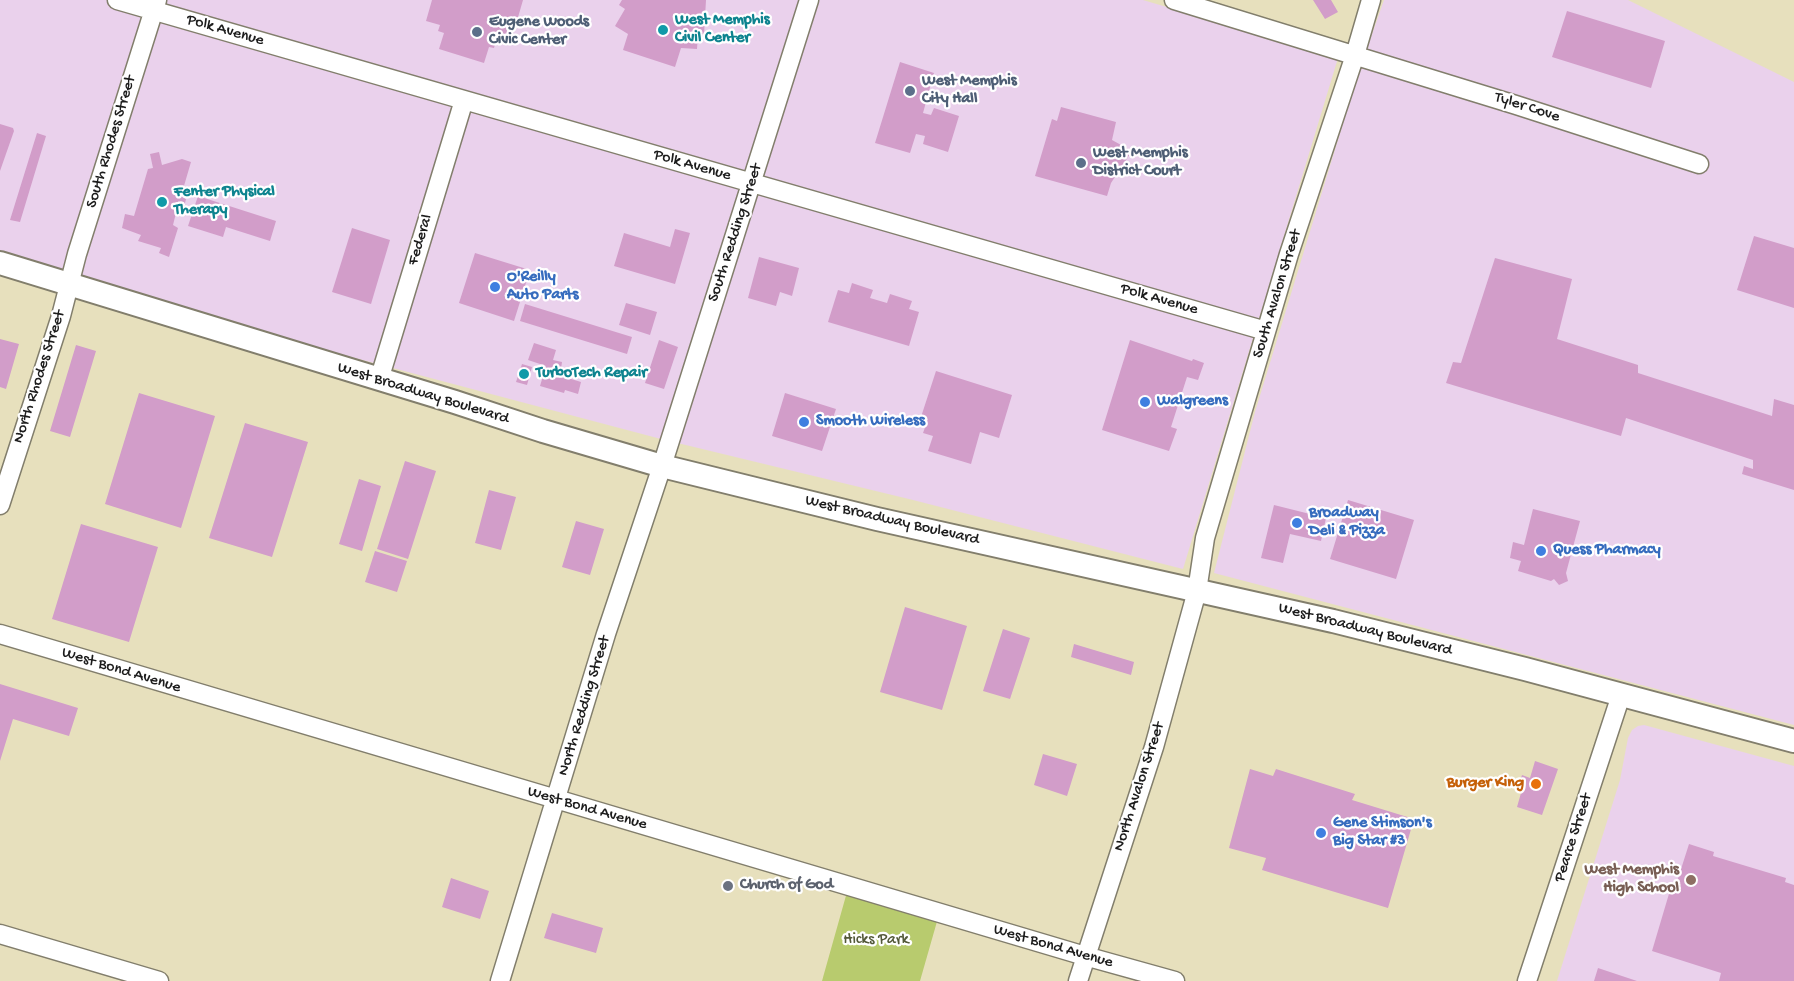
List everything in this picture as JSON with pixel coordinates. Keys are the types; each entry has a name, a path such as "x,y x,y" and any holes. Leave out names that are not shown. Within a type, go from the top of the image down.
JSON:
{"main road":[{"name":"West Broadway Boulevard","path":"0,263 662,466 830,508 1333,621 1526,669 1794,741"}],"street":[{"name":"Polk Avenue","path":"117,0 155,5 464,100 1266,331"},
{"name":"South Redding Street","path":"662,466 809,0"},
{"name":"Tyler Cove","path":"1174,0 1699,164"},
{"name":"South Avalon Street","path":"1197,591 1204,538 1289,254 1371,0"},
{"name":"South Rhodes Street","path":"70,284 77,254 155,5"},
{"name":"Federal","path":"379,380 464,100"},
{"name":"North Rhodes Street","path":"0,505 70,284"},
{"name":"North Redding Street","path":"500,981 606,634 662,466"},
{"name":"North Avalon Street","path":"1078,981 1154,747 1197,591"},
{"name":"West Bond Avenue","path":"0,634 1175,981"},
{"name":"Pearce Street","path":"1527,981 1621,695"},
{"path":"0,934 159,981"}],"shaded area":[{"path":"0,0 1143,0 1338,58 1183,569 661,439 117,295 0,259"},
{"path":"1384,0 1628,0 1794,82 1794,725 1214,573 1255,412 1358,74"},
{"name":"West Memphis High School","path":"1644,725 1794,766 1794,981 1557,981 1620,780 1628,738 1632,730"}],"green space":[{"name":"Hicks Park","path":"847,892 938,918 920,981 822,981"}],"building":[{"name":"Eugene Woods Civic Center","path":"432,0 523,0 510,45 496,41 494,48 489,47 484,63 439,49 444,33 438,31 440,25 426,21"},
{"name":"West Memphis Civil Center","path":"622,0 706,0 704,35 698,34 697,49 681,48 675,67 623,50 628,34 615,26 625,9 619,5"},
{"path":"1313,0 1331,0 1338,12 1325,19"},
{"path":"1567,11 1665,41 1651,88 1552,57"},
{"name":"West Memphis City Hall","path":"900,62 934,73 923,113 931,115 934,108 959,116 948,152 923,144 925,136 916,134 910,153 875,143"},
{"name":"West Memphis District Court","path":"1061,107 1116,122 1112,140 1132,151 1111,183 1107,196 1035,176 1052,119 1057,121"},
{"path":"0,124 13,128 14,131 0,171"},
{"path":"37,133 46,136 20,222 10,220"},
{"name":"Fenter Physical Therapy","path":"159,152 162,165 182,159 191,162 181,196 186,199 184,207 178,205 173,225 178,228 169,257 159,253 161,248 138,241 141,235 122,228 125,214 134,216 148,169 153,168 150,154"},
{"path":"198,196 276,221 270,241 226,227 223,237 188,226"},
{"path":"352,228 390,240 371,304 332,292"},
{"path":"675,229 690,233 675,284 614,266 624,233 670,247"},
{"path":"1754,236 1794,248 1794,308 1737,290"},
{"name":"O'Reilly Auto Parts","path":"475,253 530,270 514,321 459,303"},
{"path":"759,257 799,268 792,296 780,292 776,306 748,298"},
{"path":"1495,258 1572,279 1557,339 1638,365 1638,373 1772,416 1774,399 1794,405 1794,490 1742,474 1744,466 1753,469 1753,460 1626,418 1621,436 1446,383 1453,362 1461,363"},
{"path":"852,283 873,290 870,298 887,303 890,294 912,301 909,309 919,312 909,346 828,322 838,290 849,293"},
{"path":"626,303 657,312 650,335 619,325"},
{"path":"525,304 632,337 627,354 520,321"},
{"path":"0,339 19,344 6,389 0,387"},
{"path":"659,340 678,347 664,389 645,383"},
{"name":"Walgreens","path":"1130,340 1204,363 1198,380 1187,377 1171,427 1177,429 1169,451 1102,430"},
{"path":"534,343 556,350 553,360 562,362 561,369 570,372 568,378 581,382 578,394 565,390 564,393 540,386 546,366 528,360"},
{"path":"76,345 96,351 70,437 50,431"},
{"name":"TurboTech Repair","path":"522,364 532,367 527,385 516,382"},
{"path":"936,371 1012,395 999,438 980,432 971,464 928,451 933,436 923,433 928,419 921,417"},
{"path":"139,393 215,416 181,528 105,504"},
{"name":"Smooth Wireless","path":"785,393 836,409 822,451 772,436"},
{"path":"245,423 308,442 272,557 209,538"},
{"path":"405,461 436,471 408,559 377,549"},
{"path":"359,479 381,486 362,551 339,544"},
{"path":"489,490 516,497 501,550 475,543"},
{"path":"1348,500 1414,520 1396,579 1330,559"},
{"name":"Broadway Deli & Pizza","path":"1274,505 1326,518 1321,541 1290,534 1283,563 1261,558"},
{"name":"Quess Pharmacy","path":"1533,509 1580,521 1566,573 1568,581 1559,585 1554,579 1551,581 1518,571 1521,561 1510,558 1513,542 1524,545"},
{"path":"576,521 604,529 590,575 562,567"},
{"path":"81,524 158,547 129,642 52,619"},
{"path":"375,551 407,561 397,592 365,582"},
{"path":"905,607 967,626 942,710 880,692"},
{"path":"1003,629 1030,638 1010,699 983,691"},
{"path":"1074,644 1134,662 1131,675 1071,657"},
{"path":"0,684 78,708 69,736 13,719 0,761"},
{"path":"1043,754 1077,764 1067,796 1034,785"},
{"name":"Burger King","path":"1535,761 1558,769 1542,815 1517,807 1521,793 1517,791 1522,775 1530,778"},
{"name":"Gene Stimson's Big Star #3","path":"1250,769 1273,776 1276,769 1355,794 1352,800 1414,819 1388,908 1262,870 1266,858 1229,848"},
{"path":"1689,844 1714,852 1713,856 1786,878 1785,882 1794,885 1794,981 1719,981 1721,973 1652,951 1671,887 1675,888"},
{"path":"451,878 489,891 480,919 442,907"},
{"path":"552,913 603,928 596,953 544,938"},
{"path":"1598,968 1637,981 1594,981"}],"place":[{"name":"West Memphis Civil Center","path":"663,30"},
{"name":"Eugene Woods Civic Center","path":"477,32"},
{"name":"West Memphis City Hall","path":"910,91"},
{"name":"West Memphis District Court","path":"1081,163"},
{"name":"Fenter Physical Therapy","path":"162,202"},
{"name":"O'Reilly Auto Parts","path":"495,287"},
{"name":"TurboTech Repair","path":"524,374"},
{"name":"Walgreens","path":"1145,402"},
{"name":"Smooth Wireless","path":"804,422"},
{"name":"Broadway Deli & Pizza","path":"1297,523"},
{"name":"Quess Pharmacy","path":"1541,551"},
{"name":"Burger King","path":"1536,784"},
{"name":"Gene Stimson's Big Star #3","path":"1321,833"},
{"name":"West Memphis High School","path":"1691,880"},
{"name":"Church of God","path":"728,886"}]}
